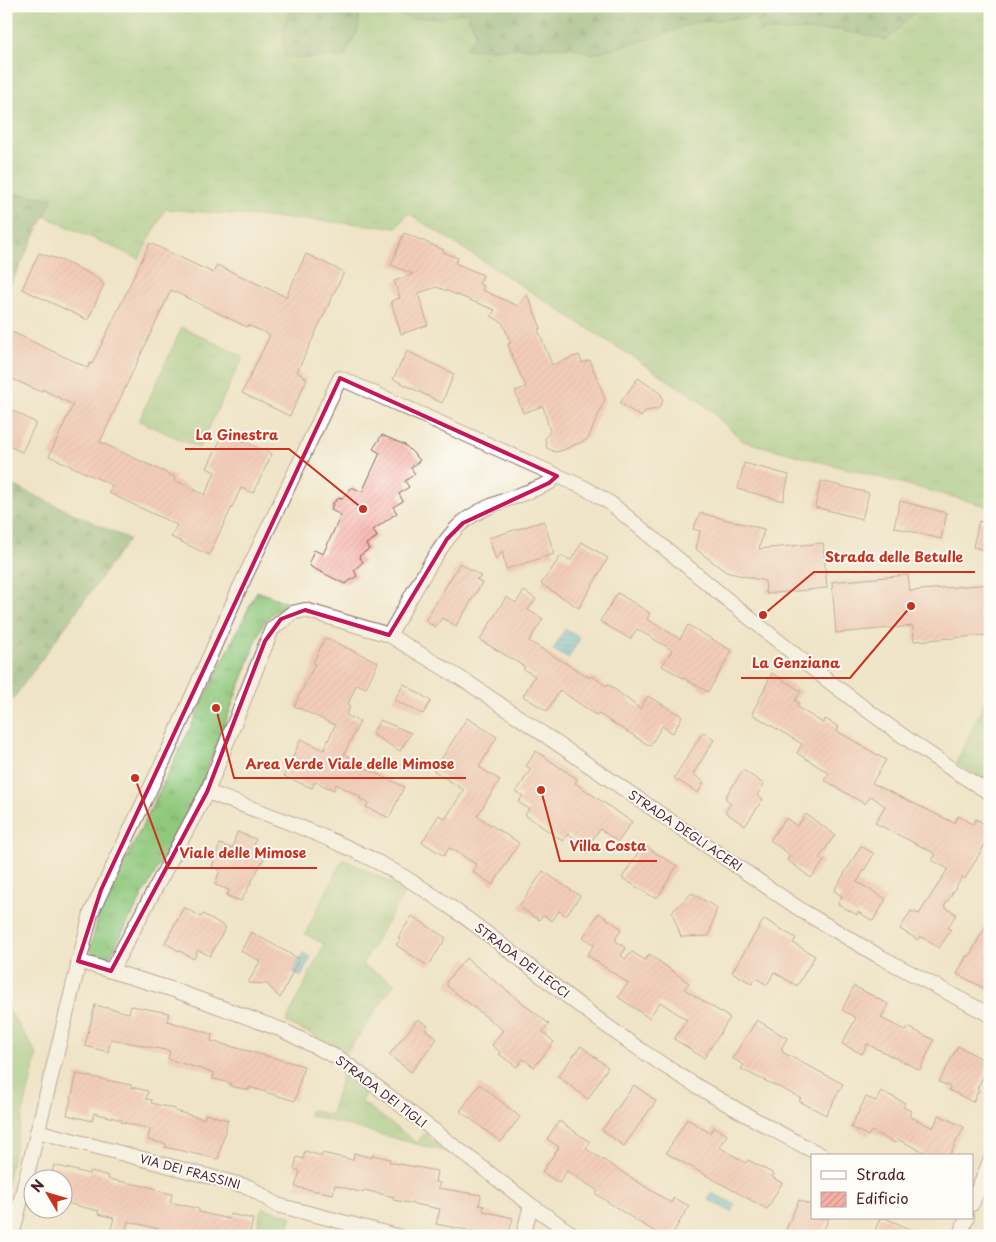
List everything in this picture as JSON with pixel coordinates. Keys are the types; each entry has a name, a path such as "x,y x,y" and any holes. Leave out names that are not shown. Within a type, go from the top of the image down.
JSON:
{"street":[{"path":"12,1236 91,913 170,747 240,586 340,378 585,488 610,504 840,688 934,759 990,793"},
{"path":"389,635 447,539 463,522 481,511 549,483 557,476"},
{"name":"STRADA DEGLI ACERI","path":"111,971 207,792 265,641 281,619 292,613 305,610 389,635 470,684 804,912 877,955 990,1015"},
{"name":"STRADA DEI LECCI","path":"207,792 322,836 386,866 438,900 674,1074 747,1117 819,1154"},
{"name":"STRADA DEI TIGLI","path":"78,962 174,990 282,1030 342,1060 531,1205 575,1236"},
{"name":"VIA DEI FRASSINI","path":"37,1131 249,1187 277,1205 397,1236"},
{"path":"974,1199 990,1161"},
{"path":"523,1236 531,1205"},
{"path":"959,1236 964,1220"}],"highlighted area":[{"path":"340,378 557,476 549,483 463,523 447,539 389,635 305,610 281,619 265,641 207,792 111,971 78,961 101,890"}],"green space":[{"path":"6,6 990,6 990,507 743,441 698,399 408,213 397,227 165,209 139,259 44,216 53,198 6,193"},
{"path":"292,6 360,6 358,30 344,57 308,58 284,56 284,26"},
{"path":"366,6 918,6 917,11 887,40 839,30 760,31 755,16 693,23 656,37 592,54 571,47 465,50 476,34 467,12 439,18 412,18"},
{"path":"6,193 53,198 6,295"},
{"path":"182,327 243,357 199,448 139,421"},
{"path":"6,482 129,539 13,699 6,701"},
{"path":"257,591 290,604 273,613 263,624 199,791 111,954 104,959 96,957 90,949 99,915"},
{"path":"990,691 990,784 956,763"},
{"path":"343,859 406,890 362,965 395,983 347,1052 286,1022 324,944 305,934"},
{"path":"6,1006 37,1054 6,1186"},
{"path":"340,1071 367,1091 361,1101 417,1143 424,1134 449,1153 309,1115 310,1110 331,1115 341,1079"},
{"path":"262,1208 292,1216 288,1229 316,1236 255,1236"}],"water":[{"path":"565,629 580,638 568,659 553,650"},
{"path":"303,953 311,957 301,977 293,972"},
{"path":"712,1193 735,1204 732,1212 708,1200"}],"building":[{"path":"404,233 444,250 443,252 458,258 455,263 483,275 479,284 484,286 482,290 518,306 527,294 541,328 538,329 552,365 579,355 582,363 590,360 605,399 588,439 561,451 555,452 547,448 545,439 550,431 543,406 523,413 515,391 526,387 513,358 508,344 511,343 502,322 491,316 495,310 437,287 418,293 428,325 401,334 391,301 400,298 394,281 413,274 391,265"},
{"path":"150,243 213,273 217,265 286,297 306,254 344,272 297,372 307,379 290,416 242,393 270,335 248,325 247,327 171,290 100,442 175,477 174,480 205,495 215,472 207,468 224,432 272,454 253,493 241,488 209,555 171,537 177,525 109,493 112,485 49,456 73,405 42,389 41,392 6,376 6,329 88,368 90,363 92,364"},
{"path":"39,253 63,261 96,277 104,284 88,320 22,289"},
{"path":"407,351 454,374 442,403 393,379"},
{"path":"638,378 661,394 663,401 658,409 645,411 641,417 620,403"},
{"path":"6,410 12,412 12,410 36,423 22,452 6,445"},
{"path":"382,435 405,445 420,460 411,468 415,474 405,481 409,487 399,494 403,501 393,507 397,513 373,530 377,537 366,544 369,549 359,556 363,562 354,570 357,576 345,584 311,567 309,563 314,550 323,554 341,515 331,510 333,503 340,497 342,499 352,487 362,492 380,453 373,449"},
{"path":"744,463 789,475 783,501 738,489"},
{"path":"821,481 869,493 862,519 815,507"},
{"path":"900,501 947,513 941,539 894,527"},
{"path":"700,513 764,529 759,549 823,543 827,588 766,594 765,581 726,572 696,549 700,531 693,529"},
{"path":"544,521 554,554 506,569 502,551 496,560 489,538"},
{"path":"979,521 990,524 990,551 973,547"},
{"path":"582,542 608,558 579,608 541,584 561,556 571,560"},
{"path":"460,563 482,577 476,579 482,583 456,626 442,618 436,627 425,621"},
{"path":"908,575 910,591 990,584 990,601 987,602 990,635 914,641 913,626 836,633 832,582"},
{"path":"524,591 536,599 528,610 543,619 529,641 590,678 592,676 606,686 608,684 640,709 648,696 682,716 673,733 662,726 650,746 599,714 597,716 560,690 547,711 523,696 535,676 523,669 525,667 480,640 506,597 516,603"},
{"path":"618,593 650,613 647,619 680,639 688,625 732,651 708,692 662,666 672,650 637,629 630,639 600,621"},
{"path":"325,638 378,662 366,688 357,684 347,706 350,707 346,715 360,722 344,754 349,756 348,759 404,787 389,818 366,807 368,803 360,799 361,797 336,784 334,790 315,782 312,788 284,776 301,739 324,750 335,725 294,706 315,664 313,663"},
{"path":"772,673 801,691 795,701 799,703 797,707 823,723 825,719 839,727 837,731 886,760 872,783 954,823 958,816 972,824 976,819 990,827 990,847 985,844 965,879 962,877 944,907 956,914 948,928 951,930 939,948 920,936 918,940 900,929 911,911 919,914 948,869 932,860 936,854 875,823 885,806 871,796 865,804 824,780 829,773 797,753 802,744 752,714"},
{"path":"404,684 431,701 423,714 394,700"},
{"path":"467,718 497,737 479,767 500,780 477,816 519,843 493,885 473,872 477,865 454,850 449,848 444,856 422,842 439,815 445,819 464,790 434,771"},
{"path":"380,720 411,733 400,751 372,734"},
{"path":"703,732 714,740 693,774 704,782 698,793 674,778"},
{"path":"536,751 577,779 575,783 632,822 618,842 600,829 587,847 568,834 563,841 525,815 529,809 518,802 523,796 516,792 531,769 526,766"},
{"path":"743,770 764,784 757,795 763,799 745,826 725,812 731,803 725,798"},
{"path":"806,814 835,835 819,858 824,861 811,878 787,860 790,855 770,840 786,818 797,826"},
{"path":"237,832 256,839 254,845 268,851 241,901 227,896 229,890 215,885 220,870 212,866 220,844 232,848"},
{"path":"643,845 677,866 658,897 653,897 622,878"},
{"path":"861,846 874,854 857,882 886,899 873,921 858,912 857,915 838,904 842,896 834,891"},
{"path":"543,871 580,896 566,916 559,911 552,921 543,915 539,920 519,907"},
{"path":"692,893 717,908 709,936 681,937 672,912"},
{"path":"184,907 201,917 203,914 226,927 210,956 198,950 194,959 165,943"},
{"path":"599,913 622,929 616,938 616,941 626,948 621,956 625,959 632,952 645,960 649,954 689,983 684,989 730,1018 704,1058 674,1039 687,1020 660,1002 649,1018 618,997 628,983 587,955 594,945 583,937"},
{"path":"412,916 446,938 428,966 396,945 401,939 398,938"},
{"path":"990,918 990,991 957,974 967,955 969,957"},
{"path":"764,919 796,938 793,943 815,956 797,986 774,972 767,985 756,978 752,984 732,972"},
{"path":"251,932 299,959 280,998 267,984 248,983 260,961 241,951"},
{"path":"466,958 549,1024 543,1032 554,1042 534,1067 523,1059 517,1067 499,1054 500,1052 492,1045 503,1030 447,986 447,981"},
{"path":"854,986 888,1004 881,1018 907,1031 908,1027 934,1040 920,1070 867,1044 862,1054 842,1044 856,1018 842,1010"},
{"path":"95,1005 129,1013 131,1006 169,1013 167,1021 212,1034 211,1041 304,1066 295,1101 249,1087 249,1090 230,1086 231,1083 213,1079 214,1073 168,1059 170,1051 111,1039 108,1052 85,1046"},
{"path":"418,1019 428,1026 425,1029 437,1039 411,1072 389,1055"},
{"path":"757,1020 787,1038 781,1049 783,1050 782,1052 843,1084 826,1115 799,1101 801,1098 741,1069 744,1065 732,1058"},
{"path":"581,1046 608,1067 588,1099 558,1076"},
{"path":"958,1046 990,1063 977,1089 979,1090 973,1102 949,1090 950,1087 939,1082"},
{"path":"77,1074 131,1085 131,1087 148,1091 146,1099 152,1100 151,1103 175,1109 175,1111 204,1119 205,1114 228,1120 218,1159 165,1147 166,1144 148,1140 150,1129 121,1122 122,1120 94,1113 92,1121 67,1115"},
{"path":"480,1084 520,1117 501,1142 460,1111"},
{"path":"634,1085 656,1101 624,1146 602,1130"},
{"path":"881,1091 905,1103 903,1107 911,1111 909,1116 933,1128 939,1115 964,1127 950,1154 923,1154 924,1152 897,1139 895,1143 871,1131 868,1136 851,1127 866,1097 876,1101"},
{"path":"687,1119 710,1133 714,1127 727,1135 719,1147 746,1163 748,1160 774,1174 772,1177 782,1183 767,1209 666,1153"},
{"path":"559,1121 590,1142 586,1149 671,1203 674,1198 689,1206 671,1236 662,1236 637,1221 596,1194 598,1191 567,1171 559,1183 542,1172 559,1147 547,1139"},
{"path":"305,1151 322,1156 322,1153 353,1160 354,1153 372,1158 372,1155 390,1159 389,1162 437,1171 435,1182 440,1183 438,1188 481,1195 479,1205 484,1206 483,1211 513,1218 508,1236 482,1236 483,1233 436,1224 440,1209 393,1200 394,1197 364,1190 363,1193 335,1185 333,1194 295,1187 300,1171 294,1169 297,1157 303,1159"},
{"path":"54,1165 89,1174 90,1171 109,1176 108,1179 155,1188 155,1190 172,1194 170,1202 199,1209 199,1212 229,1219 230,1214 253,1219 249,1236 174,1236 174,1233 128,1221 125,1233 111,1229 114,1218 98,1214 99,1211 72,1204 72,1170 53,1170"},
{"path":"799,1200 811,1206 811,1220 828,1220 821,1236 794,1236 785,1232"},
{"path":"879,1220 890,1220 926,1236 873,1236"}],"place":[{"name":"La Ginestra","path":"363,509"},
{"name":"La Genziana","path":"911,606"},
{"name":"Strada delle Betulle","path":"763,615"},
{"name":"Area Verde Viale delle Mimose","path":"216,708"},
{"name":"Viale delle Mimose","path":"135,778"},
{"name":"Villa Costa","path":"541,790"}]}
